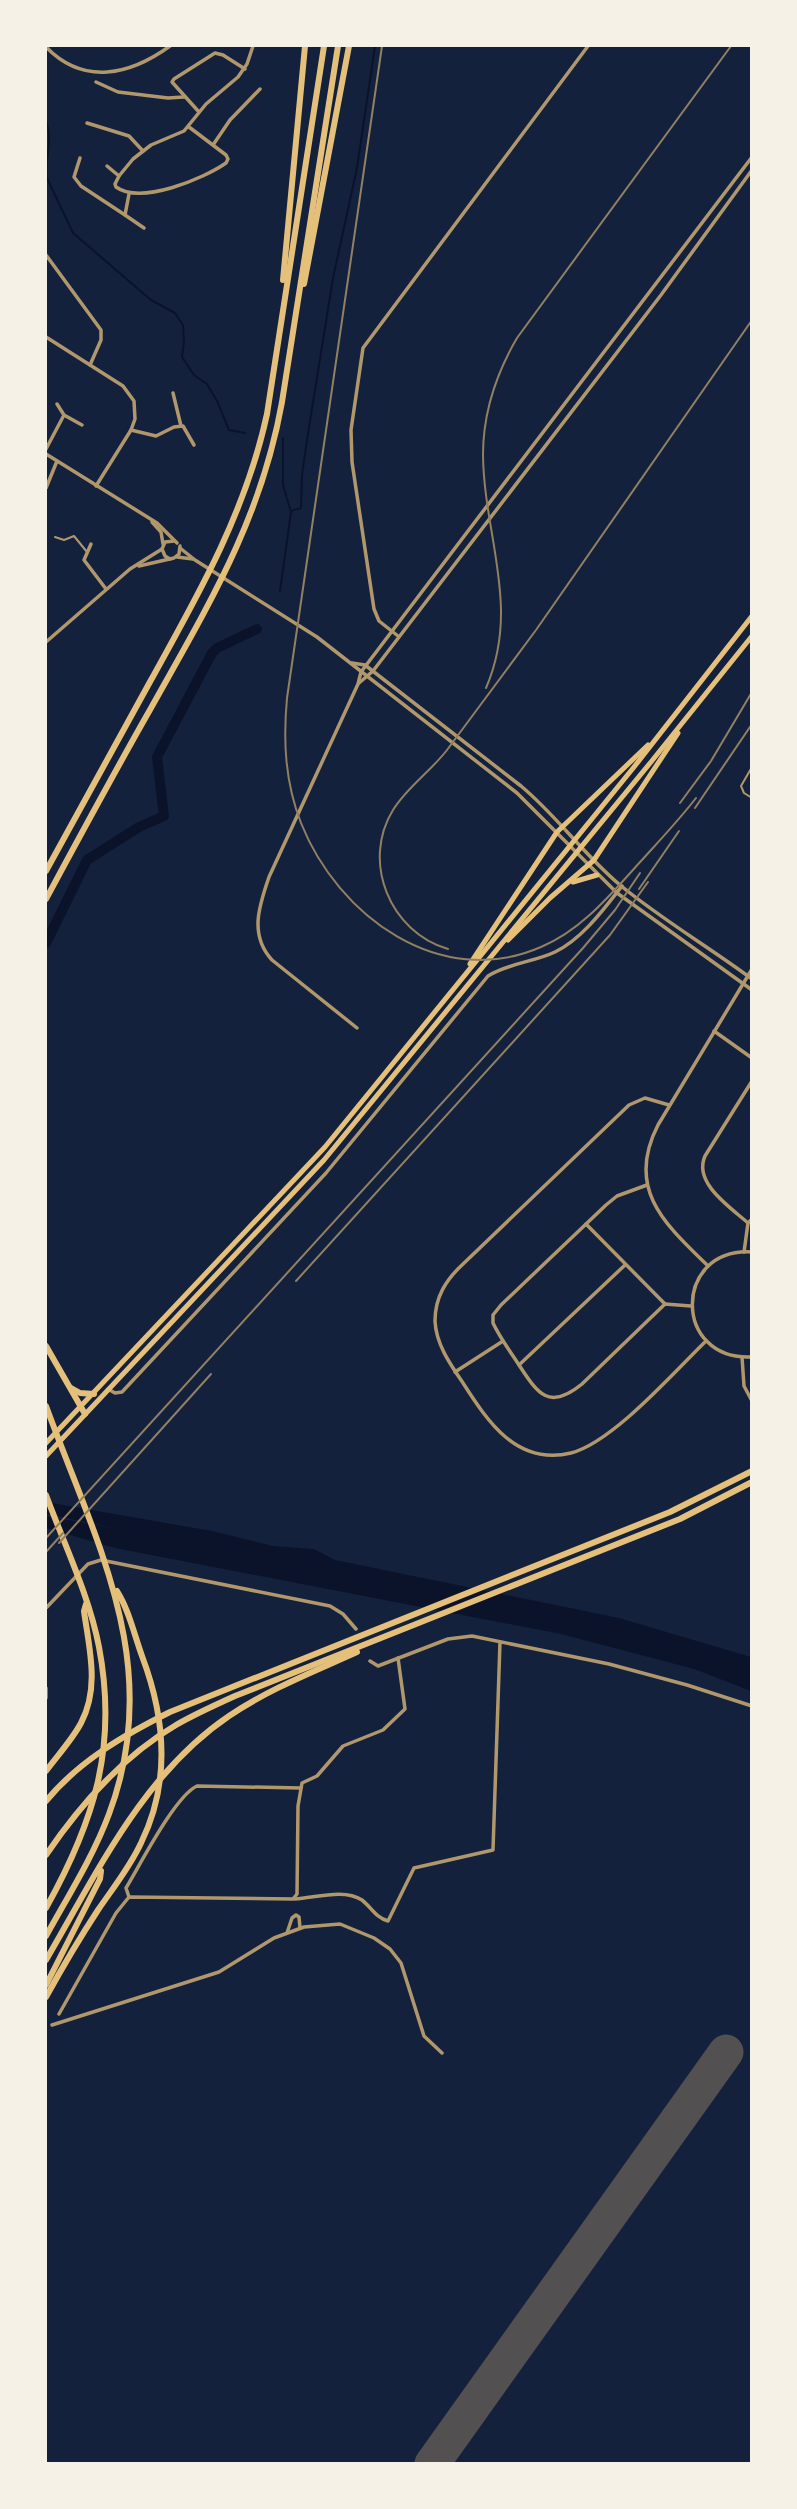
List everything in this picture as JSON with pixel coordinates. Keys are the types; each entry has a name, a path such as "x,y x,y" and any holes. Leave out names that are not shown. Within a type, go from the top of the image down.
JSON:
{"highway":[{"path":"277,341 305,46"},
{"path":"46,870 200,592 237,515 260,447 324,46"},
{"path":"46,899 225,575 240,544 270,460 282,402 338,46"},
{"path":"298,301 307,275 349,46"},
{"path":"46,1346 85,1415"},
{"path":"67,1384 80,1393 94,1394"},
{"path":"46,1406 150,1678 158,1706 162,1744 158,1792 134,1857 73,1949 46,1997"},
{"path":"46,1799 80,1767 140,1727 201,1699 697,1500 751,1471"},
{"path":"46,1855 81,1807 130,1758 175,1725 235,1696 680,1519 751,1482"},
{"path":"46,1495 86,1602 99,1646 105,1731 100,1777 89,1818 46,1909"},
{"path":"46,1936 96,1844 117,1791 127,1747 131,1716 127,1648 112,1583"},
{"path":"46,1771 79,1727 90,1698 92,1670 86,1602"},
{"path":"46,1960 103,1862 162,1775 227,1717 281,1685 380,1639"},
{"path":"46,1985 100,1879 103,1862"}],"main road":[{"path":"484,947 707,675 751,616"},
{"path":"46,1456 320,1165 680,727 751,636"},
{"path":"707,675 716,681"},
{"path":"46,1443 311,1163 457,985 562,832 665,727"},
{"path":"502,945 592,858 675,740 680,727"},
{"path":"568,884 597,875"}],"street":[{"path":"46,47 57,58 72,65 103,72 138,66 170,46"},
{"path":"189,127 226,155 228,161 223,166 149,194 129,194 116,187 119,176 143,151 189,127 199,113 245,69 253,46"},
{"path":"398,636 379,621 374,608 352,462 351,430 359,364 365,343 588,46"},
{"path":"199,113 172,80 209,54 215,53 245,69"},
{"path":"96,82 118,92 168,99 184,97"},
{"path":"213,145 233,117 260,89"},
{"path":"87,123 129,136 143,151"},
{"path":"357,1028 268,956 260,942 257,927 260,901 361,672 751,157"},
{"path":"80,158 74,175 78,184 145,228"},
{"path":"107,166 119,176"},
{"path":"358,684 367,678 661,295 751,170"},
{"path":"125,215 129,194"},
{"path":"46,255 101,330 101,340 90,365"},
{"path":"46,337 123,386 131,395 135,413 131,430 96,486"},
{"path":"173,393 181,426 194,444"},
{"path":"572,395 579,400"},
{"path":"57,404 64,415 82,425"},
{"path":"64,415 46,452 163,527 180,548 195,560 305,629 352,663 367,678 531,805 622,886 751,979"},
{"path":"131,430 156,436 181,426"},
{"path":"46,488 57,461"},
{"path":"148,518 159,529 164,556 170,559"},
{"path":"46,639 168,541 177,543"},
{"path":"91,544 84,560 106,589"},
{"path":"177,557 180,548"},
{"path":"130,569 177,557 195,560"},
{"path":"438,570 445,574"},
{"path":"352,663 365,665 373,670 538,800 587,864 617,893 751,990"},
{"path":"108,1389 115,1393 122,1392 326,1173 488,976 558,951 579,935 622,886"},
{"path":"708,1266 661,1216 651,1199 647,1185 648,1145 751,969"},
{"path":"714,1031 751,1058"},
{"path":"744,1252 750,1221 709,1185 702,1168 705,1156 751,1081"},
{"path":"669,1105 645,1098 629,1105 450,1277 440,1296 435,1320 439,1341 455,1372 499,1433 525,1449 545,1454 579,1451 604,1438 706,1341"},
{"path":"647,1185 617,1196 495,1312 492,1320 533,1387 541,1394 554,1398 565,1396 582,1384 665,1304"},
{"path":"586,1224 665,1304 691,1306"},
{"path":"751,1252 728,1254 708,1266 695,1284 691,1306 697,1328 706,1341 726,1354 751,1357"},
{"path":"519,1365 625,1265"},
{"path":"455,1372 503,1341"},
{"path":"742,1357 744,1386 751,1401"},
{"path":"46,1608 88,1564 101,1560 330,1606 349,1619 356,1629"},
{"path":"370,1661 378,1666 456,1637 472,1636 609,1664 751,1706"},
{"path":"129,1897 293,1899 348,1894 366,1903 383,1920 388,1921 403,1885 414,1868 493,1850 500,1642"},
{"path":"293,1899 297,1894 298,1806 302,1783 317,1776 343,1746 383,1730 405,1709 398,1658"},
{"path":"46,1688 46,1698"},
{"path":"129,1897 126,1888 172,1812 191,1789 197,1786 301,1788"},
{"path":"59,2014 116,1913 129,1897"},
{"path":"287,1933 292,1918 296,1915 299,1917 300,1928"},
{"path":"52,2025 219,1972 274,1938 300,1928 340,1924 374,1938 390,1949 401,1963 424,2036 442,2053"}],"lane":[{"path":"55,537 64,540 74,536 87,553"},
{"path":"751,767 741,786 744,793 751,798"}],"water":[{"path":"46,1502 212,1531 273,1546 314,1549 335,1560 619,1618 751,1657 751,1691 694,1669 561,1634 115,1548 46,1528 46,1516 120,1529 46,1514"}],"waterway":[{"path":"291,511 301,508 307,440 333,278 357,168 375,46"},
{"path":"46,121 49,136 47,178 73,233 151,300 175,313 183,325 182,357 194,375 207,384 229,430 245,433"},
{"path":"280,591 291,512 283,485 283,438"},
{"path":"46,943 87,860 139,827 164,816 157,757 212,653 257,629"}],"runway":[{"path":"432,2464 726,2052"}],"railway":[{"path":"382,46 287,698 286,761 301,823 318,857 340,888 367,915 397,936 430,952 466,959 503,958 541,947 583,921 696,798"},
{"path":"486,688 496,658 500,629 501,600 483,455 485,424 497,380 517,338 731,46"},
{"path":"448,949 428,940 410,927 387,893 381,872 380,851 384,830 393,810 447,750 536,630 752,320"},
{"path":"680,803 711,761 752,692"},
{"path":"695,808 752,724"},
{"path":"639,889 679,831"},
{"path":"46,1538 583,948 615,910 640,873"},
{"path":"296,1281 610,935 648,882"},
{"path":"59,1543 211,1374"},
{"path":"46,1552 63,1533"}]}
